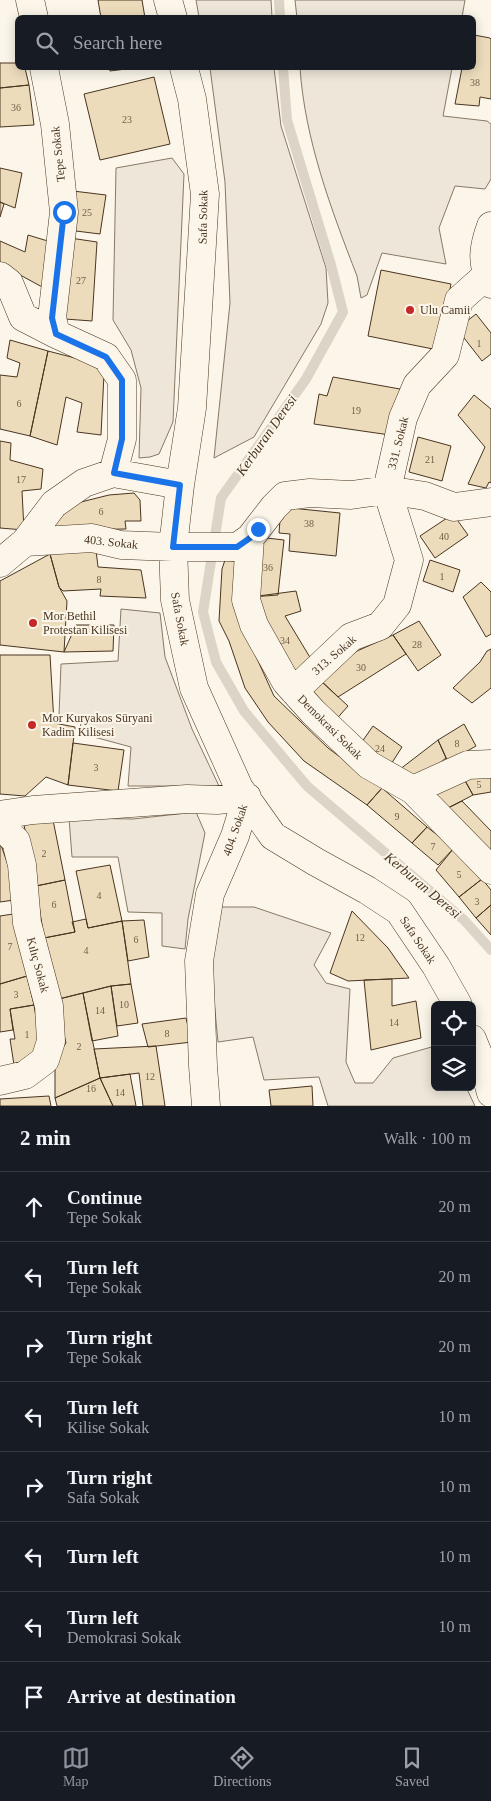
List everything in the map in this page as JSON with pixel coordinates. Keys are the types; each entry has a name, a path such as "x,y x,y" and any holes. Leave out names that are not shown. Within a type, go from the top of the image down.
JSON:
{"street":[{"path":"30,0 33,15"},
{"path":"168,0 172,15"},
{"name":"Tepe Sokak","path":"44,70 55,124 64,212 52,318 56,334"},
{"name":"Safa Sokak","path":"184,70 192,100 205,194 192,408 180,485 185,547 175,600 194,688 239,788 274,836 367,890 399,911 436,966 456,1001"},
{"path":"489,280 484,250 491,226"},
{"path":"0,276 9,283 23,317 106,357 122,380 122,439 114,473"},
{"name":"331. Sokak","path":"386,490 403,418 417,385 445,355 459,300 489,280"},
{"path":"0,564 25,542 54,504 84,483 114,473 180,485"},
{"path":"243,542 285,496 310,492 351,495 386,490 426,496 454,507 491,502"},
{"name":"313. Sokak","path":"294,691 351,637 380,626 397,605 409,560 386,490"},
{"name":"403. Sokak","path":"25,542 92,538 121,545 185,547 243,542"},
{"name":"Demokrasi Sokak","path":"243,542 246,600 254,625 286,682 313,712 368,765 413,790 491,870"},
{"path":"413,790 468,765 491,764"},
{"name":"404. Sokak","path":"0,814 187,799 217,800 246,797 235,836 210,894 200,961 206,1106"},
{"name":"Kılıç Sokak","path":"0,825 16,842 22,865 27,923 49,1006 51,1040 45,1060 25,1075 0,1081"},
{"path":"475,1046 491,1093"}],"shaded area":[{"path":"196,0 271,0 272,15 199,15"},
{"path":"295,0 465,0 462,15 297,15"},
{"path":"210,70 274,70 281,126 326,268 328,303 321,324 254,437 214,458 230,303 225,182"},
{"path":"300,70 452,70 443,116 487,121 491,124 491,179 485,189 455,186 439,228 446,264 382,253 367,295 361,298 357,276 329,200 313,148"},
{"path":"172,158 184,174 173,422 159,454 139,458 141,388 131,350 113,320 116,168"},
{"path":"121,609 160,613 165,657 192,729 219,786 128,786 131,747 79,733 82,718 59,715 61,664 118,661"},
{"path":"196,812 205,833 188,919 185,949 162,946 162,913 128,912 118,857 72,857 69,818 133,819"},
{"path":"217,907 254,907 331,933 314,965 326,983 350,989 346,1062 355,1083 373,1083 393,1058 431,1047 431,1091 468,1091 475,1106 328,1106 319,1077 264,1080 253,1037 218,1042 211,969"}],"building":[{"path":"98,0 142,0 144,15 100,15"},
{"path":"476,35 490,38 491,99 480,97 479,106 455,104 462,70 476,70"},
{"path":"0,63 15,63 15,70 25,70 29,85 0,88"},
{"path":"154,77 170,144 100,160 84,94"},
{"path":"29,85 34,125 0,127 0,88"},
{"path":"0,168 22,173 15,208 0,202"},
{"path":"73,191 106,195 100,234 68,230"},
{"path":"0,202 4,204 0,217"},
{"path":"28,235 51,242 44,288 0,264 0,241 25,252"},
{"path":"70,238 97,242 92,321 65,319"},
{"name":"Ulu Camii","path":"381,270 451,284 438,350 368,336"},
{"path":"476,314 491,333 491,354 482,361 457,329"},
{"path":"10,340 48,351 30,436 0,429 0,375 17,377 20,363 7,358"},
{"path":"48,351 94,363 104,374 101,435 77,432 82,403 66,397 57,445 30,436"},
{"path":"333,377 400,389 390,435 314,424 319,394 327,396"},
{"path":"474,395 491,409 491,483 489,482 486,488 468,484 485,447 458,415"},
{"path":"418,437 451,446 442,481 409,472"},
{"path":"0,441 11,443 10,460 43,469 41,489 22,491 24,530 0,528"},
{"path":"134,493 140,500 141,521 125,521 126,529 53,530 53,518 69,505 109,495"},
{"path":"281,507 340,513 336,556 289,551 290,534 279,533"},
{"path":"453,514 468,535 435,558 420,536"},
{"path":"258,537 284,540 278,595 251,597"},
{"path":"96,550 98,567 141,570 146,598 100,596 101,589 63,591 59,587 50,554"},
{"name":"Mor Bethil Protestan Kilisesi","path":"50,554 59,587 67,601 64,652 0,645 0,581"},
{"path":"225,560 241,562 248,639 274,696 328,748 382,788 367,805 304,761 268,722 245,688 229,641 219,621 222,569"},
{"path":"430,560 460,570 453,592 423,581"},
{"path":"481,582 491,592 491,634 486,637 463,597"},
{"path":"296,591 301,611 285,616 311,659 291,676 251,597"},
{"path":"419,621 441,655 418,671 393,635"},
{"path":"76,625 114,625 113,651 64,652"},
{"path":"393,635 406,654 338,697 319,679 357,651"},
{"path":"491,649 491,688 472,703 453,688"},
{"name":"Mor Kuryakos Süryani Kadim Kilisesi","path":"0,655 50,655 54,723 75,727 68,785 46,777 25,796 0,794"},
{"path":"319,679 348,706 333,723 304,695"},
{"path":"464,724 476,746 448,762 438,740"},
{"path":"373,726 402,747 388,769 357,749"},
{"path":"438,740 446,758 413,784 399,770"},
{"path":"73,743 124,750 118,791 68,785"},
{"path":"491,773 491,792 473,795 463,777"},
{"path":"463,777 473,795 446,809 425,793"},
{"path":"382,788 427,827 412,843 367,805"},
{"path":"462,801 491,831 491,861 446,809"},
{"path":"53,820 65,880 36,886 24,825"},
{"path":"427,827 454,848 438,865 412,843"},
{"path":"0,842 11,874 14,900 0,902"},
{"path":"454,848 482,879 459,897 436,870"},
{"path":"110,865 122,921 88,928 76,871"},
{"path":"482,879 491,890 491,905 476,918 459,897"},
{"path":"65,880 75,932 44,938 36,886"},
{"path":"491,905 491,935 476,918"},
{"path":"352,911 388,948 409,978 348,981 330,973"},
{"path":"13,914 27,976 0,984 0,916"},
{"path":"86,919 88,928 122,921 131,984 111,986 55,1000 44,938 75,932 72,922"},
{"path":"144,920 149,957 128,961 122,921"},
{"path":"27,976 34,1005 10,1009 13,1030 0,1032 0,984"},
{"path":"392,979 392,1006 416,1001 421,1038 371,1050 364,980"},
{"path":"131,984 138,1023 117,1026 111,986"},
{"path":"111,986 118,1036 92,1041 83,993"},
{"path":"83,993 100,1078 55,1098 55,1064 66,1043 55,1000"},
{"path":"34,1005 40,1042 34,1055 14,1065 10,1039 15,1039 10,1009"},
{"path":"186,1018 192,1042 148,1047 142,1024"},
{"path":"156,1046 165,1106 143,1106 139,1073 100,1078 94,1049"},
{"path":"130,1074 136,1106 113,1106 100,1078"},
{"path":"100,1078 113,1106 57,1106 55,1098"},
{"path":"312,1086 313,1106 271,1106 269,1090"},
{"path":"49,1096 51,1106 0,1106 0,1099"}],"waterway":[{"name":"Kerburan Deresi","path":"279,0 280,15"},
{"name":"Kerburan Deresi","path":"283,70 287,120 331,265 343,312 306,379 221,498 203,612 216,662 244,711 307,786 464,920 491,950"}],"place":[{"name":"Ulu Camii","path":"410,310"},
{"name":"Mor Bethil Protestan Kilisesi","path":"33,623"},
{"name":"Mor Kuryakos Süryani Kadim Kilisesi","path":"32,725"}],"route":[{"path":"64,212 52,318 56,334 106,357 122,380 122,439 114,473 180,485 173,547 237,547 250,538 258,529"}]}
